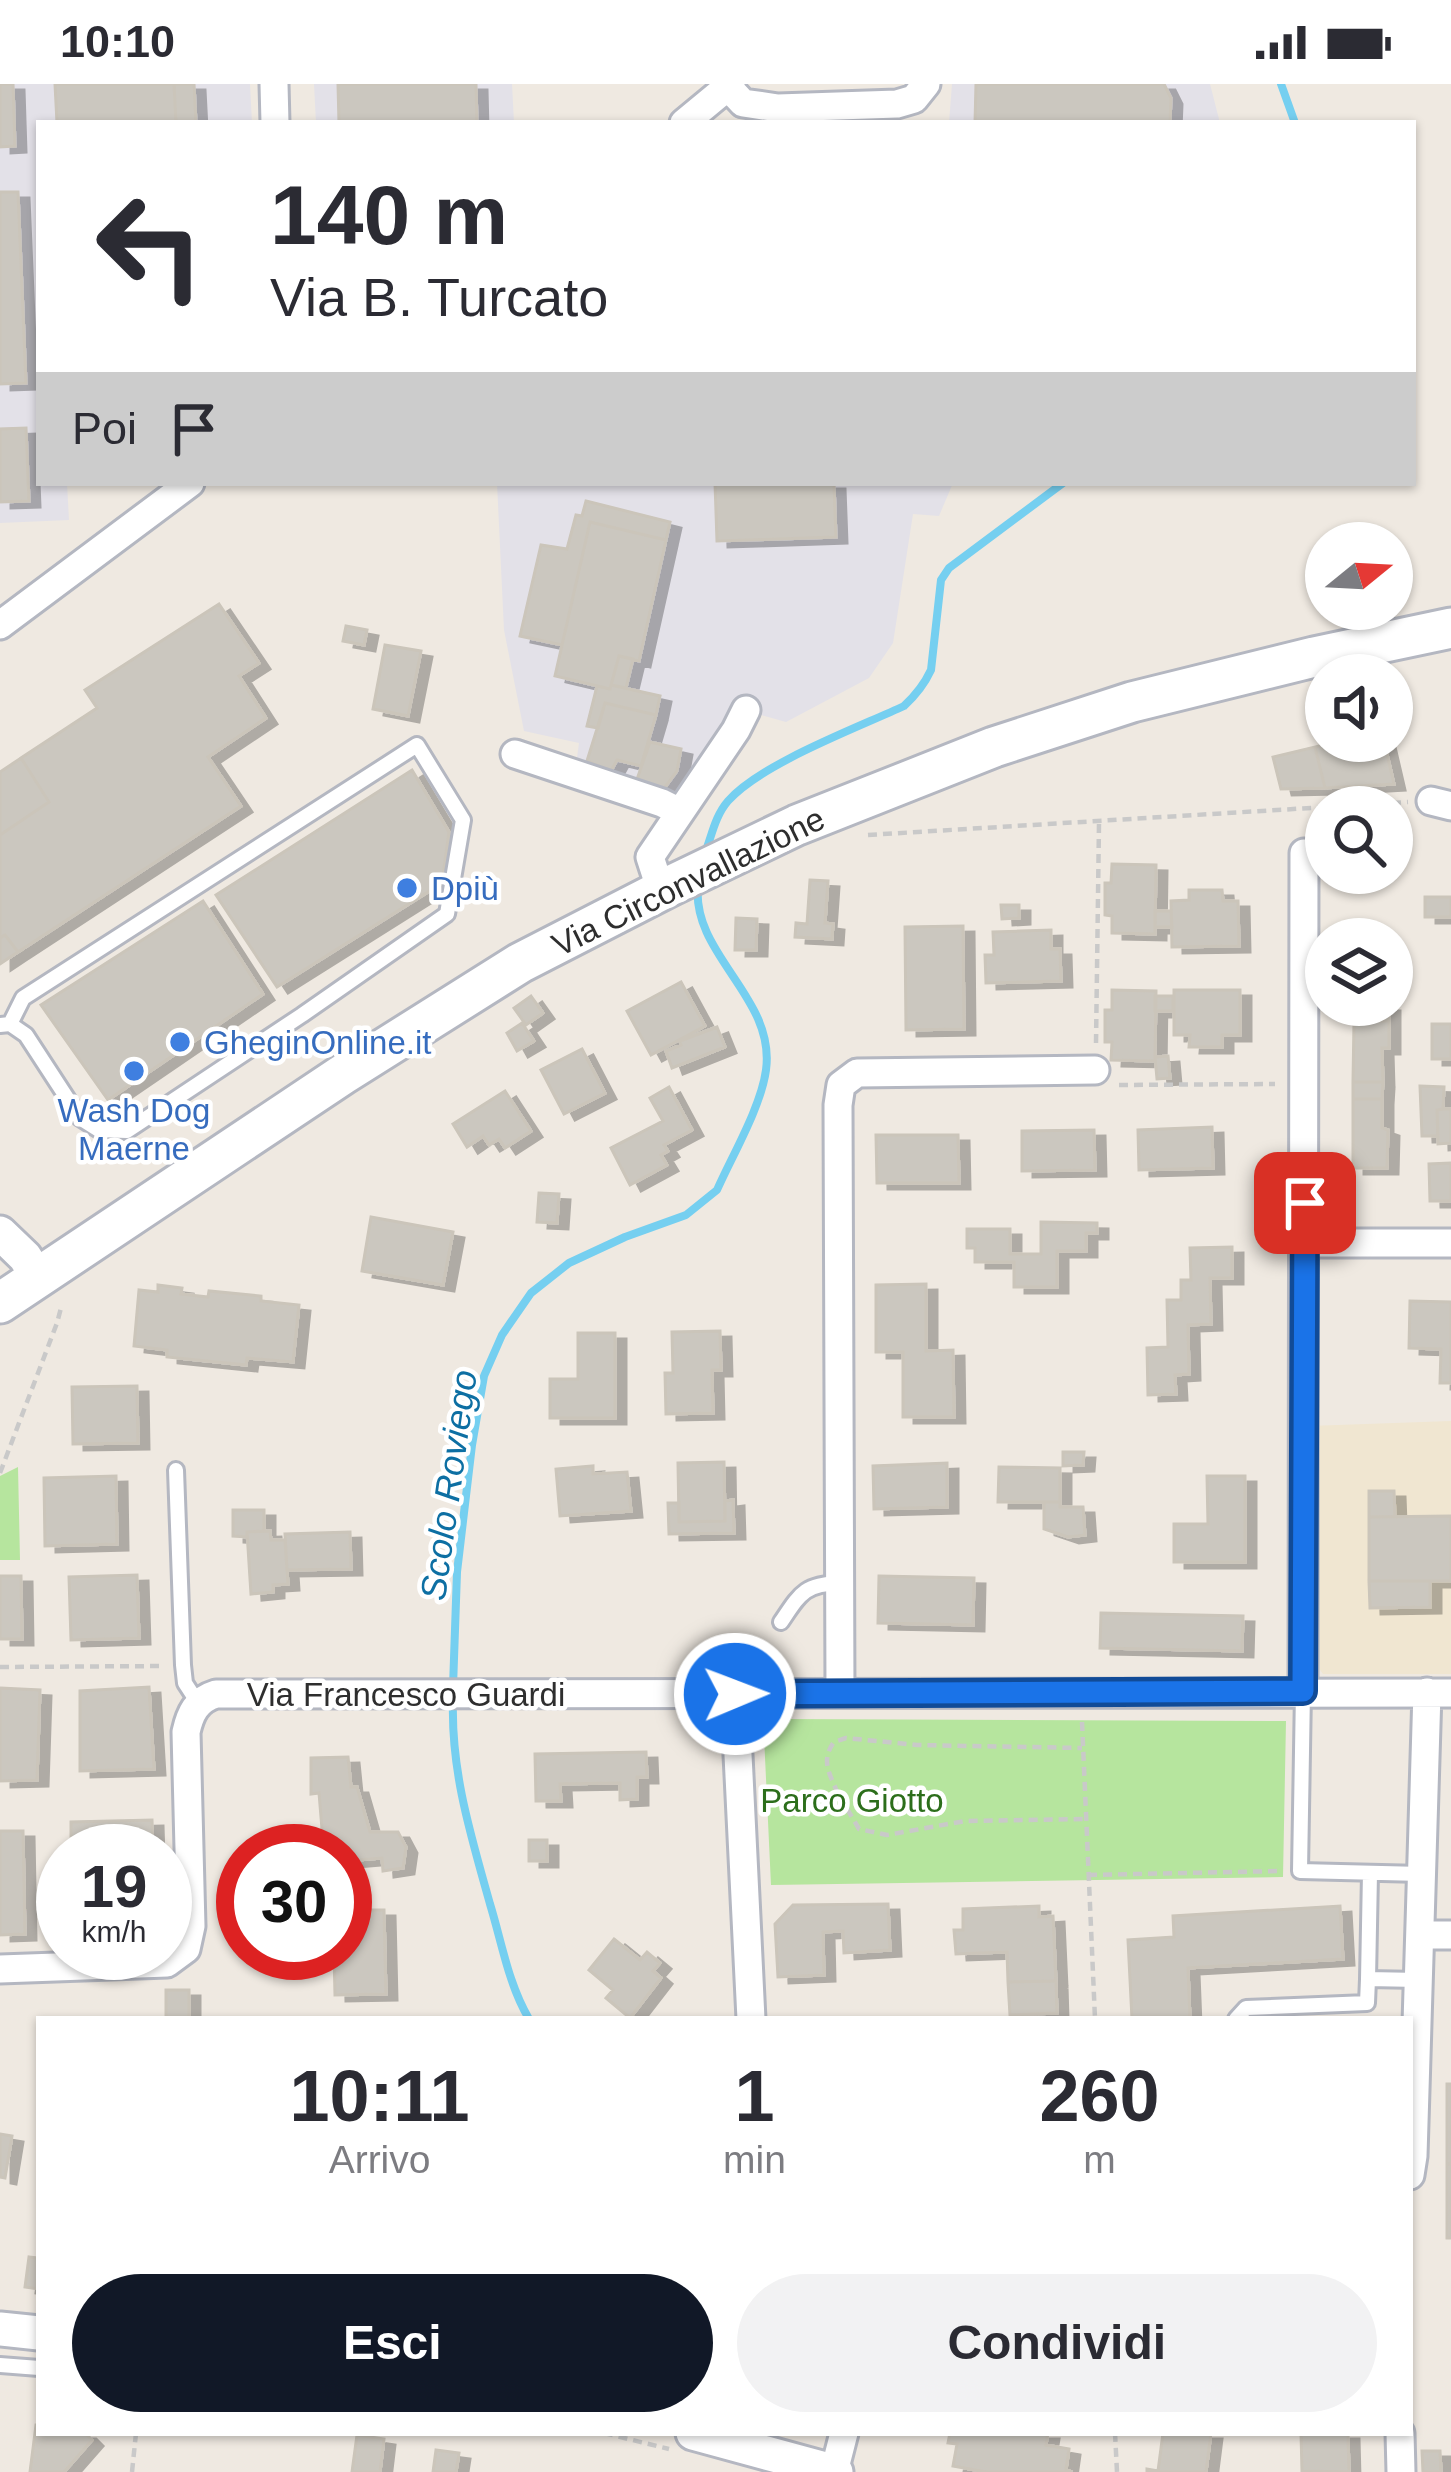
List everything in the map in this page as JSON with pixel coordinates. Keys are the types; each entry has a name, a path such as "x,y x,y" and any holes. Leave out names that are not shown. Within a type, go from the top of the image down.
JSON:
{"main road":[{"name":"Via Circonvallazione","path":"22,1290 520,963 734,854 994,748 1132,702 1451,628"}],"street":[{"path":"274,84 275,120"},
{"path":"688,120 730,86 743,103 778,108 897,104 914,99 926,84"},
{"path":"0,625 186,486"},
{"path":"666,888 650,856 746,710"},
{"path":"515,754 680,812"},
{"path":"1303,1691 1304,853"},
{"path":"840,1693 841,1084 857,1073 1095,1070"},
{"path":"0,1233 25,1257 22,1290"},
{"path":"1305,1243 1451,1244"},
{"path":"1413,2156 1422,1874 1439,1692"},
{"name":"Via Francesco Guardi","path":"0,1969 166,1963 186,1949 191,1926 185,1732 198,1702 206,1697 230,1693 1439,1692"},
{"path":"735,1694 751,2016"},
{"path":"1420,1935 1451,1935"},
{"path":"0,2329 36,2332"},
{"path":"704,2436 835,2472 843,2436"},
{"path":"1400,2436 1401,2472"}],"lane":[{"path":"417,745 464,820 447,914 127,1131 99,1130 80,1118 26,1035 5,1024 23,998 417,745"},
{"path":"176,1470 183,1665 185,1683 198,1702"},
{"path":"781,1622 799,1595 817,1584 840,1583"},
{"path":"1303,1691 1300,1871 1422,1874"},
{"path":"1238,2016 1246,2008 1279,2013 1367,2011 1370,1873"},
{"path":"1368,1979 1419,1980"},
{"path":"0,2365 36,2368"}],"path":[{"path":"865,836 1320,806 1441,804"},
{"path":"1099,823 1096,1085 1305,1084"},
{"path":"0,1473 61,1308 22,1290"},
{"path":"0,1666 183,1665"},
{"path":"1080,1692 1095,2016"},
{"path":"1082,1748 917,1745 846,1738 834,1742 826,1752 826,1766 859,1829 887,1835 965,1821 1085,1819"},
{"path":"740,1796 839,1795"},
{"path":"1088,1875 1300,1871"},
{"path":"132,2472 136,2436"},
{"path":"1115,2436 1117,2472"}],"shaded area":[{"path":"0,84 250,84 252,120 36,120 36,486 67,486 69,520 0,523"},
{"path":"314,84 512,84 514,120 316,120"},
{"path":"952,84 1210,84 1219,120 949,120"},
{"path":"497,486 952,486 939,516 913,514 893,643 869,678 786,722 736,708 678,796 576,765 579,743 524,731 504,630"},
{"path":"1451,1421 1451,1674 1323,1674 1312,1659 1309,1426"}],"green space":[{"path":"18,1467 20,1560 0,1560 0,1476"},
{"name":"Parco Giotto","path":"780,1719 1286,1721 1283,1877 771,1885 764,1736 769,1724"}],"building":[{"path":"0,84 13,84 15,146 0,147"},
{"path":"55,84 174,84 176,120 57,120"},
{"path":"174,84 194,84 196,120 176,120"},
{"path":"338,84 476,84 477,120 339,120"},
{"path":"976,84 1164,84 1171,98 1170,120 975,120"},
{"path":"0,192 18,192 26,383 0,384"},
{"path":"26,428 29,501 0,502 0,429"},
{"path":"715,486 834,486 836,537 717,541"},
{"path":"586,501 670,522 666,540 590,522 562,645 520,636 541,545 567,549 576,515 582,516"},
{"path":"590,522 666,540 639,661 619,656 610,689 555,676"},
{"path":"219,604 259,663 239,676 266,718 208,757 241,806 18,952 5,935 0,938 0,835 49,802 21,758 97,708 85,690"},
{"path":"346,626 367,630 364,645 343,641"},
{"path":"385,645 421,651 408,716 373,709"},
{"path":"619,656 633,659 626,688 611,685"},
{"path":"611,685 660,696 656,715 605,703 598,728 587,726 597,686 610,689"},
{"path":"605,703 656,715 641,766 617,760 611,771 587,761"},
{"path":"650,742 681,749 677,771 663,790 635,785"},
{"path":"1305,749 1305,762 1319,762 1325,786 1281,789 1273,757"},
{"path":"21,758 49,802 0,835 0,772"},
{"path":"1319,762 1389,762 1394,784 1360,786 1325,786"},
{"path":"412,770 449,832 442,883 277,987 216,895"},
{"path":"1112,864 1156,865 1155,934 1112,933 1112,916 1105,915 1105,883 1111,883"},
{"path":"810,880 828,881 825,923 833,924 832,939 795,937 796,923 807,924"},
{"path":"1189,890 1222,890 1223,901 1238,901 1239,946 1172,947 1171,901 1189,900"},
{"path":"1425,897 1451,897 1451,917 1425,917"},
{"path":"203,901 263,994 108,1100 41,1005"},
{"path":"1001,905 1019,905 1019,918 1002,919"},
{"path":"1155,911 1171,911 1172,927 1155,927"},
{"path":"736,918 757,919 756,950 735,950"},
{"path":"963,926 964,1029 906,1030 905,927"},
{"path":"1051,930 1051,949 1060,949 1061,981 986,983 985,955 994,955 993,932"},
{"path":"5,935 18,952 0,964 0,938"},
{"path":"681,982 705,1026 651,1055 627,1011"},
{"path":"1112,990 1156,991 1155,1061 1111,1060 1112,1042 1105,1042 1105,1010 1112,1010"},
{"path":"1174,990 1240,990 1240,1035 1222,1035 1222,1047 1189,1047 1190,1035 1174,1035"},
{"path":"531,996 543,1013 526,1025 514,1008"},
{"path":"1155,996 1173,996 1173,1011 1155,1011"},
{"path":"522,1023 534,1041 517,1051 507,1033"},
{"path":"1432,1024 1451,1024 1451,1059 1432,1059"},
{"path":"1354,1026 1389,1026 1389,1048 1382,1048 1383,1082 1353,1082"},
{"path":"717,1027 725,1047 672,1068 666,1051"},
{"path":"582,1049 605,1093 564,1114 541,1070"},
{"path":"1168,1056 1170,1078 1157,1079 1155,1057"},
{"path":"1353,1082 1383,1082 1382,1099 1353,1099"},
{"path":"1420,1086 1444,1087 1443,1109 1437,1110 1438,1136 1422,1136"},
{"path":"669,1087 692,1130 664,1145 668,1151 661,1155 667,1165 630,1185 611,1148 663,1121 650,1098"},
{"path":"505,1091 531,1131 505,1148 499,1139 489,1145 483,1136 467,1147 453,1124"},
{"path":"1353,1099 1382,1099 1382,1128 1388,1130 1387,1168 1353,1168"},
{"path":"1451,1109 1451,1143 1438,1144 1437,1110"},
{"path":"1212,1127 1213,1168 1139,1170 1138,1130"},
{"path":"1094,1130 1095,1170 1022,1171 1022,1131"},
{"path":"876,1135 958,1135 959,1183 877,1183"},
{"path":"1451,1163 1451,1201 1430,1201 1429,1164"},
{"path":"539,1193 559,1194 557,1223 537,1222"},
{"path":"371,1217 453,1232 443,1285 362,1271"},
{"path":"1041,1222 1097,1223 1097,1233 1086,1233 1086,1251 1057,1251 1057,1287 1014,1287 1014,1262 975,1262 975,1248 967,1248 967,1229 1010,1229 1010,1254 1041,1254"},
{"path":"1232,1247 1232,1278 1210,1278 1211,1324 1188,1325 1189,1374 1175,1375 1176,1394 1148,1395 1147,1348 1168,1347 1167,1300 1181,1300 1181,1280 1191,1280 1190,1248"},
{"path":"926,1284 926,1351 953,1350 954,1417 903,1417 903,1352 876,1352 876,1285"},
{"path":"158,1285 182,1288 181,1294 208,1297 209,1291 299,1305 293,1362 247,1358 246,1365 167,1357 167,1350 134,1346 139,1290 158,1292"},
{"path":"1410,1301 1451,1302 1451,1383 1440,1383 1441,1349 1409,1348"},
{"path":"720,1331 721,1370 712,1370 713,1413 666,1414 665,1373 673,1373 672,1332"},
{"path":"578,1333 615,1333 615,1418 550,1418 550,1379 578,1379"},
{"path":"137,1386 138,1443 73,1444 72,1387"},
{"path":"1063,1452 1084,1452 1083,1465 1063,1466"},
{"path":"724,1462 725,1521 679,1522 678,1463"},
{"path":"947,1463 947,1507 874,1509 873,1466"},
{"path":"593,1466 593,1474 627,1472 631,1511 560,1516 556,1469"},
{"path":"999,1467 1060,1468 1060,1502 998,1502"},
{"path":"116,1476 117,1544 45,1546 44,1478"},
{"path":"1207,1476 1245,1476 1245,1562 1174,1562 1174,1524 1208,1524"},
{"path":"1369,1491 1394,1491 1395,1517 1369,1517"},
{"path":"733,1500 734,1533 669,1534 668,1503 679,1503 679,1522 725,1521 725,1501"},
{"path":"1044,1502 1083,1507 1085,1535 1068,1537 1044,1529"},
{"path":"233,1510 264,1510 264,1531 233,1536"},
{"path":"1451,1516 1451,1581 1369,1581 1369,1517"},
{"path":"270,1531 271,1540 285,1540 288,1584 273,1585 273,1592 251,1594 247,1532"},
{"path":"350,1532 351,1569 287,1570 285,1534"},
{"path":"137,1575 139,1638 71,1640 69,1577"},
{"path":"0,1576 21,1576 22,1639 0,1639"},
{"path":"879,1576 974,1578 973,1625 878,1623"},
{"path":"1369,1581 1430,1581 1430,1607 1370,1608"},
{"path":"1101,1613 1243,1616 1242,1651 1100,1648"},
{"path":"149,1687 154,1769 80,1771 80,1691"},
{"path":"0,1688 40,1690 37,1780 0,1781"},
{"path":"646,1752 647,1777 637,1777 637,1799 620,1800 620,1783 560,1784 561,1801 536,1801 535,1754"},
{"path":"348,1757 351,1787 357,1787 368,1824 322,1824 319,1793 311,1794 311,1758"},
{"path":"152,1820 152,1824 71,1824"},
{"path":"0,1831 23,1831 25,1934 0,1935"},
{"path":"372,1832 398,1832 406,1847 403,1868 383,1871 382,1858 372,1859"},
{"path":"529,1840 547,1840 547,1861 529,1861"},
{"path":"888,1904 890,1950 844,1953 843,1931 823,1932 824,1975 778,1977 775,1924 793,1905"},
{"path":"1039,1906 1039,1917 1053,1916 1056,1981 1008,1982 1007,1952 956,1954 954,1930 963,1930 963,1909"},
{"path":"1340,1906 1343,1959 1188,1968 1190,2016 1132,2016 1128,1940 1174,1937 1173,1916"},
{"path":"372,1910 384,1910 386,1994 335,1995 335,1980 372,1980"},
{"path":"614,1939 640,1960 647,1952 660,1963 653,1971 661,1978 628,2016 606,1998 613,1990 589,1970"},
{"path":"1056,1981 1057,2013 1010,2015 1008,1982"},
{"path":"166,1990 189,1990 189,2016 166,2016"},
{"path":"1447,2084 1451,2084 1451,2164 1447,2164"},
{"path":"0,2134 12,2136 5,2178 0,2177"},
{"path":"1447,2164 1451,2164 1451,2238 1447,2238"},
{"path":"29,2257 36,2258 36,2289 25,2287"},
{"path":"36,2425 36,2436 88,2436 92,2440 64,2472 30,2472"},
{"path":"357,2436 384,2439 380,2472 352,2472"},
{"path":"949,2436 1048,2436 1046,2445 1069,2449 1066,2470 1072,2472 986,2472 953,2466 957,2444 948,2443"},
{"path":"1163,2436 1211,2436 1206,2472 1147,2472 1147,2469 1158,2471"},
{"path":"1301,2436 1348,2436 1349,2472 1302,2471"},
{"path":"436,2450 459,2453 456,2472 433,2472"},
{"path":"1422,2451 1440,2451 1441,2472 1423,2472"}],"waterway":[{"name":"Scolo Roviego","path":"1281,84 1294,120"},
{"name":"Scolo Roviego","path":"705,853 720,813 743,787 786,760 904,706 912,698 931,670 941,580 949,568 1059,486"},
{"name":"Scolo Roviego","path":"453,1687 457,1572 472,1445 484,1376 502,1335 531,1293 569,1263 686,1215 717,1190 763,1084 766,1044 759,1020 707,933 699,910 698,885"},
{"name":"Scolo Roviego","path":"453,1702 455,1754 469,1829 511,1977 528,2016"}],"place":[{"name":"Dpiù","path":"407,888"},
{"name":"GheginOnline.it","path":"180,1042"},
{"name":"Wash Dog Maerne","path":"134,1071"}],"route":[{"path":"735,1694 1303,1691 1305,1203"}]}
